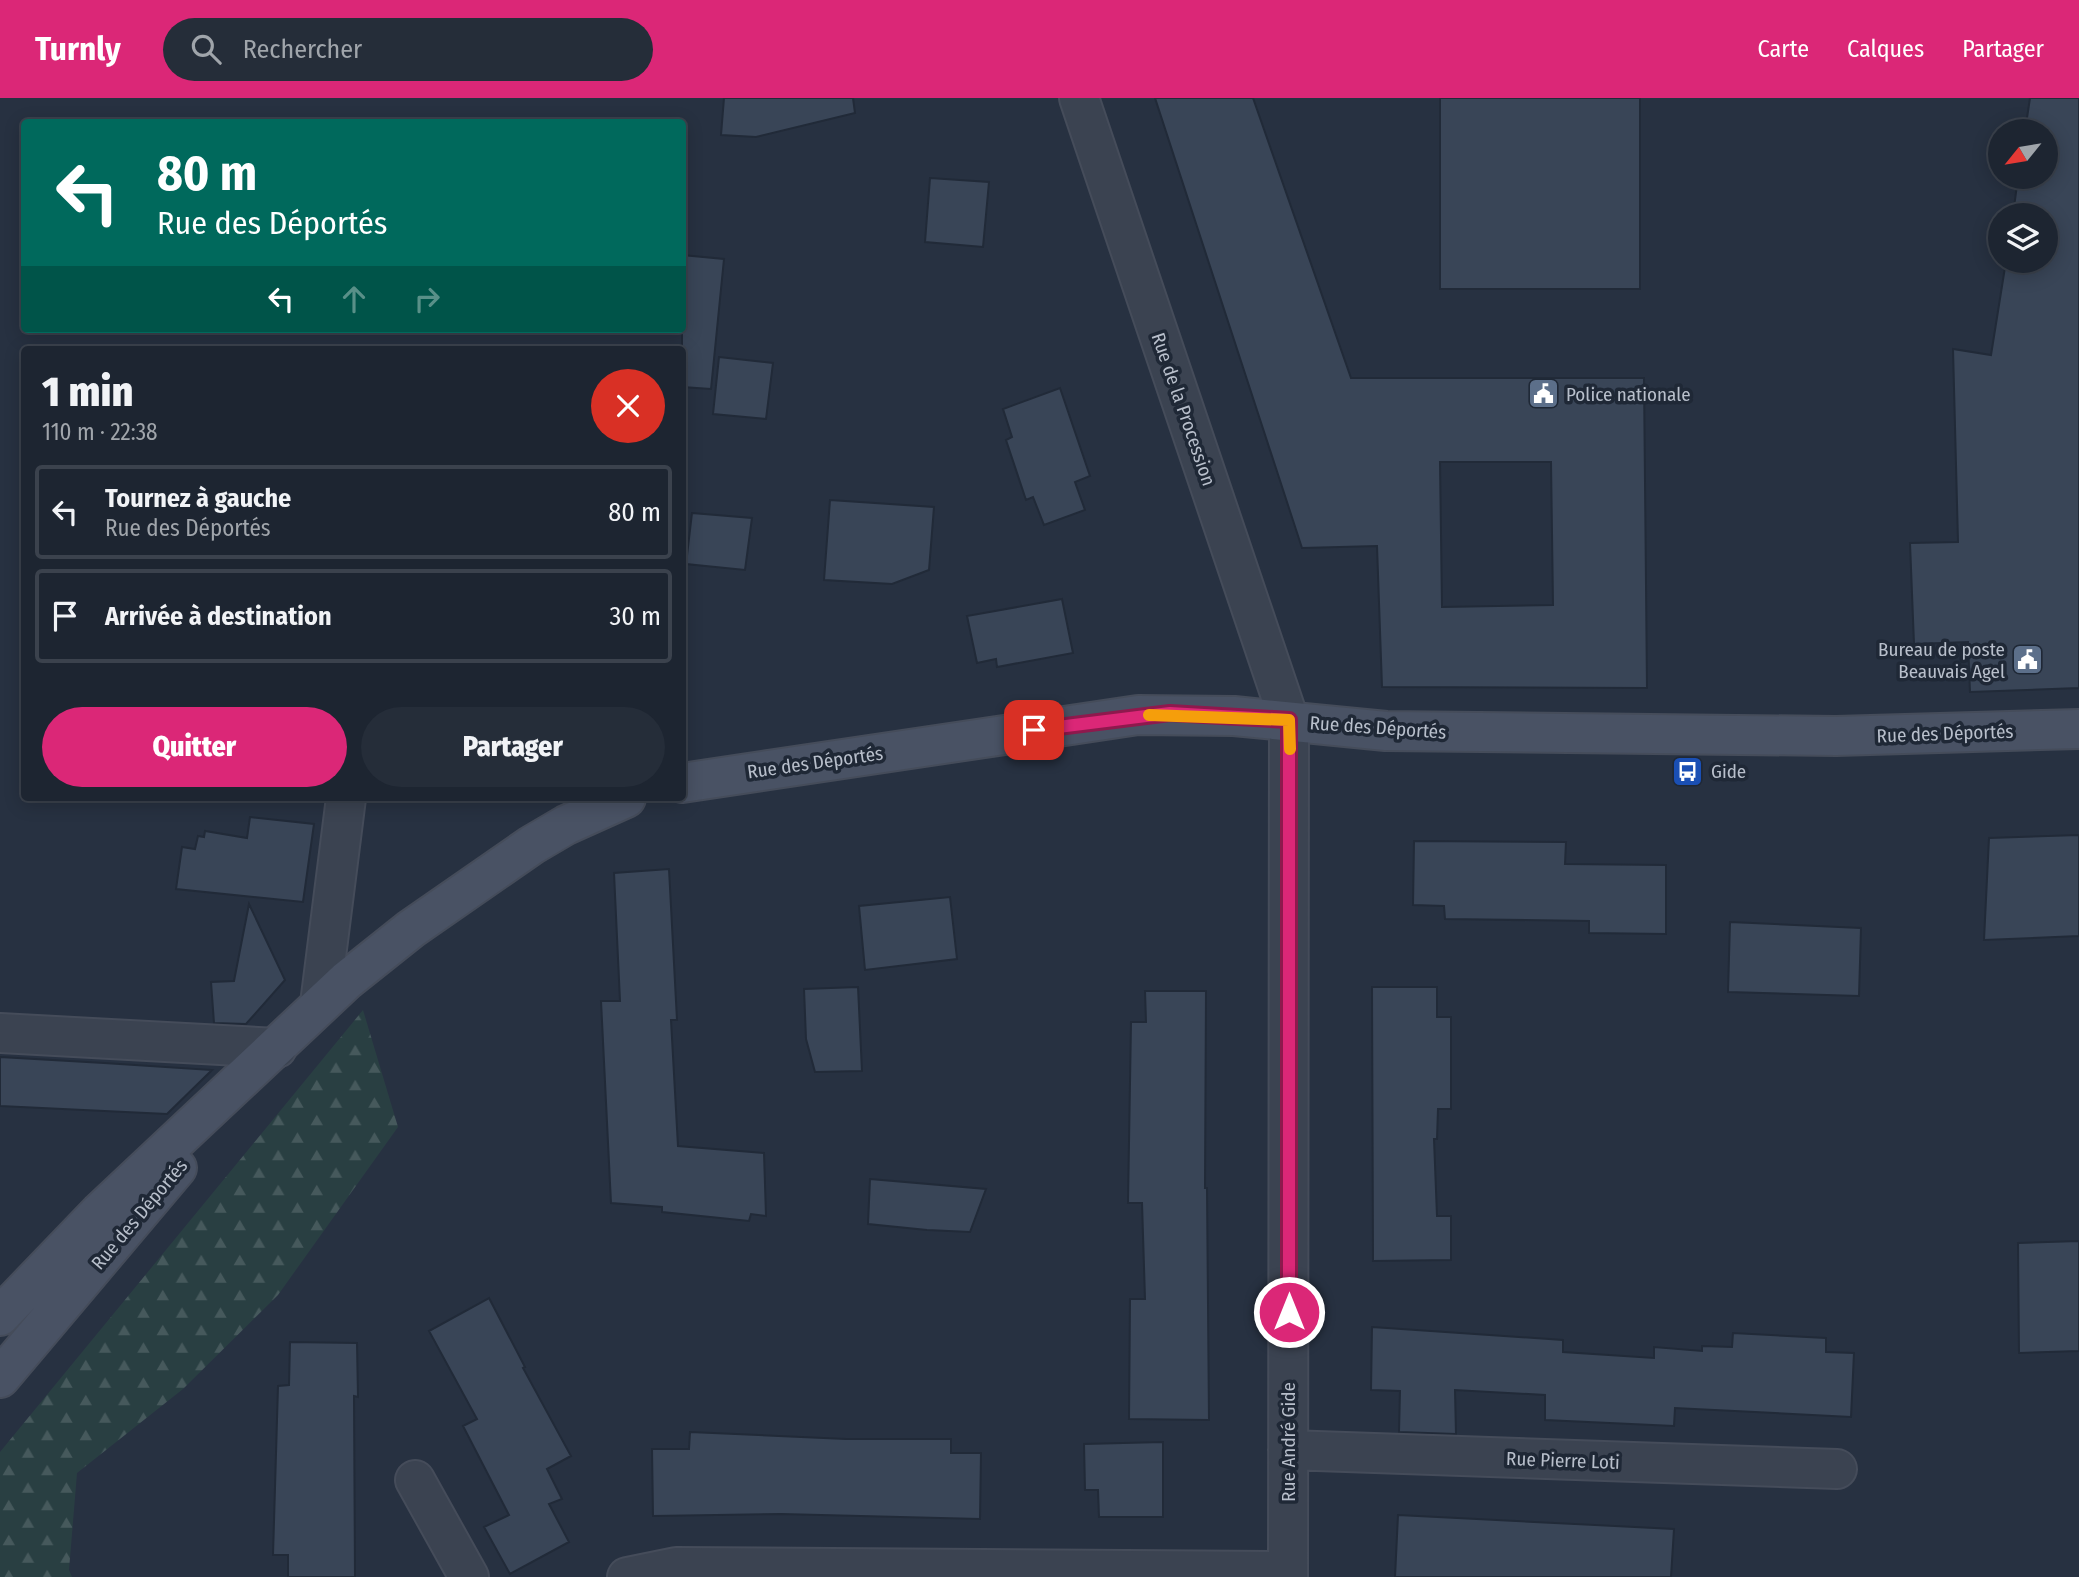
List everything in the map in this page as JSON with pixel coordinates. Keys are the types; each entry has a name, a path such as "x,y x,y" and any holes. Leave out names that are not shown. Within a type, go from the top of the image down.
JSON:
{"street":[{"name":"Rue de la Procession","path":"1079,98 1289,720"},
{"name":"Rue des Déportés","path":"686,782 1138,715 1170,713 1289,720 1386,731 1836,736 2079,729"},
{"name":"Rue André Gide","path":"1288,1574 1289,720"},
{"path":"320,1004 346,801"},
{"name":"Rue des Déportés","path":"0,1316 100,1212 277,1048 320,1004 411,929 532,845 566,825 619,801"},
{"path":"0,1033 277,1048"},
{"name":"Rue des Déportés","path":"0,1378 277,1048"},
{"name":"Rue Pierre Loti","path":"1288,1450 1837,1469"},
{"path":"415,1480 468,1577"},
{"path":"627,1577 676,1567 1288,1574"}],"green space":[{"path":"363,1010 398,1127 278,1295 183,1389 77,1473 69,1570 72,1577 0,1577 0,1452"}],"building":[{"path":"724,98 853,98 855,113 756,137 721,135"},
{"name":"Police nationale","path":"1155,98 1253,98 1351,378 1644,378 1647,688 1382,687 1377,546 1302,548","holes":["1440,462 1551,462 1553,605 1442,607"]},
{"path":"1440,98 1640,98 1640,289 1440,289"},
{"path":"2030,98 2079,98 2079,688 1970,692 1968,642 1914,644 1910,543 1958,542 1953,349 1991,355 2004,273 2058,273 2058,203 2015,203 2016,189 2058,189 2058,119 2027,119"},
{"path":"930,178 989,182 983,247 925,242"},
{"path":"686,255 724,259 711,389 686,387 686,346 682,346 682,333 686,333"},
{"path":"719,357 773,363 766,419 713,414"},
{"path":"1060,388 1090,476 1075,482 1085,510 1044,525 1033,497 1026,500 1006,440 1012,437 1003,409"},
{"path":"830,500 934,507 929,570 892,584 824,580"},
{"path":"692,513 752,518 745,570 686,564"},
{"path":"1062,599 1073,653 997,667 996,659 977,663 967,616"},
{"path":"250,817 314,824 303,902 176,889 182,847 195,849 198,836 204,837 205,831 247,838"},
{"path":"2079,835 2079,936 1984,940 1989,838"},
{"path":"1414,841 1566,842 1565,864 1666,865 1666,934 1589,933 1589,921 1445,919 1444,906 1413,905"},
{"path":"669,869 677,1020 671,1020 678,1146 764,1153 766,1216 751,1214 749,1221 662,1212 662,1207 611,1203 601,1001 620,1001 614,873"},
{"path":"950,897 957,959 865,970 859,906"},
{"path":"249,904 285,980 246,1024 214,1023 211,982 234,981"},
{"path":"1730,922 1861,928 1859,996 1728,992"},
{"path":"858,987 862,1071 815,1072 806,1039 804,989"},
{"path":"1372,987 1437,987 1437,1017 1451,1017 1451,1109 1438,1109 1437,1139 1434,1139 1437,1216 1451,1216 1451,1260 1373,1261"},
{"path":"1145,991 1206,991 1205,1188 1209,1420 1129,1419 1130,1299 1145,1299 1142,1203 1128,1203 1131,1022 1146,1022"},
{"path":"0,1057 212,1070 167,1114 0,1106"},
{"path":"870,1179 986,1189 970,1232 927,1230 868,1224"},
{"path":"2079,1241 2079,1351 2019,1353 2018,1243"},
{"path":"489,1298 571,1456 547,1469 562,1499 549,1504 569,1542 510,1574 484,1527 509,1515 463,1426 477,1419 429,1331"},
{"path":"1372,1327 1563,1340 1563,1352 1654,1358 1654,1347 1702,1351 1702,1346 1732,1347 1733,1333 1826,1338 1826,1352 1854,1353 1851,1417 1675,1408 1674,1426 1545,1420 1545,1395 1455,1390 1456,1434 1399,1432 1400,1391 1371,1390"},
{"path":"290,1342 357,1343 358,1397 354,1396 355,1577 288,1577 288,1555 273,1555 278,1386 289,1385"},
{"path":"690,1432 846,1439 951,1439 951,1453 981,1453 980,1519 781,1514 653,1516 652,1449 689,1449"},
{"path":"1163,1442 1163,1517 1099,1517 1098,1490 1085,1490 1084,1444"},
{"path":"1398,1515 1674,1529 1671,1577 1395,1577"}],"slow traffic":[{"path":"1149,715 1170,713 1289,720 1290,749"}],"place":[{"name":"Police nationale","path":"1543,394"},
{"name":"Bureau de poste Beauvais Agel","path":"2028,660"},
{"name":"Gide","path":"1688,771"}],"route":[{"path":"1034,730 1170,713 1289,720 1289,1312"}]}
